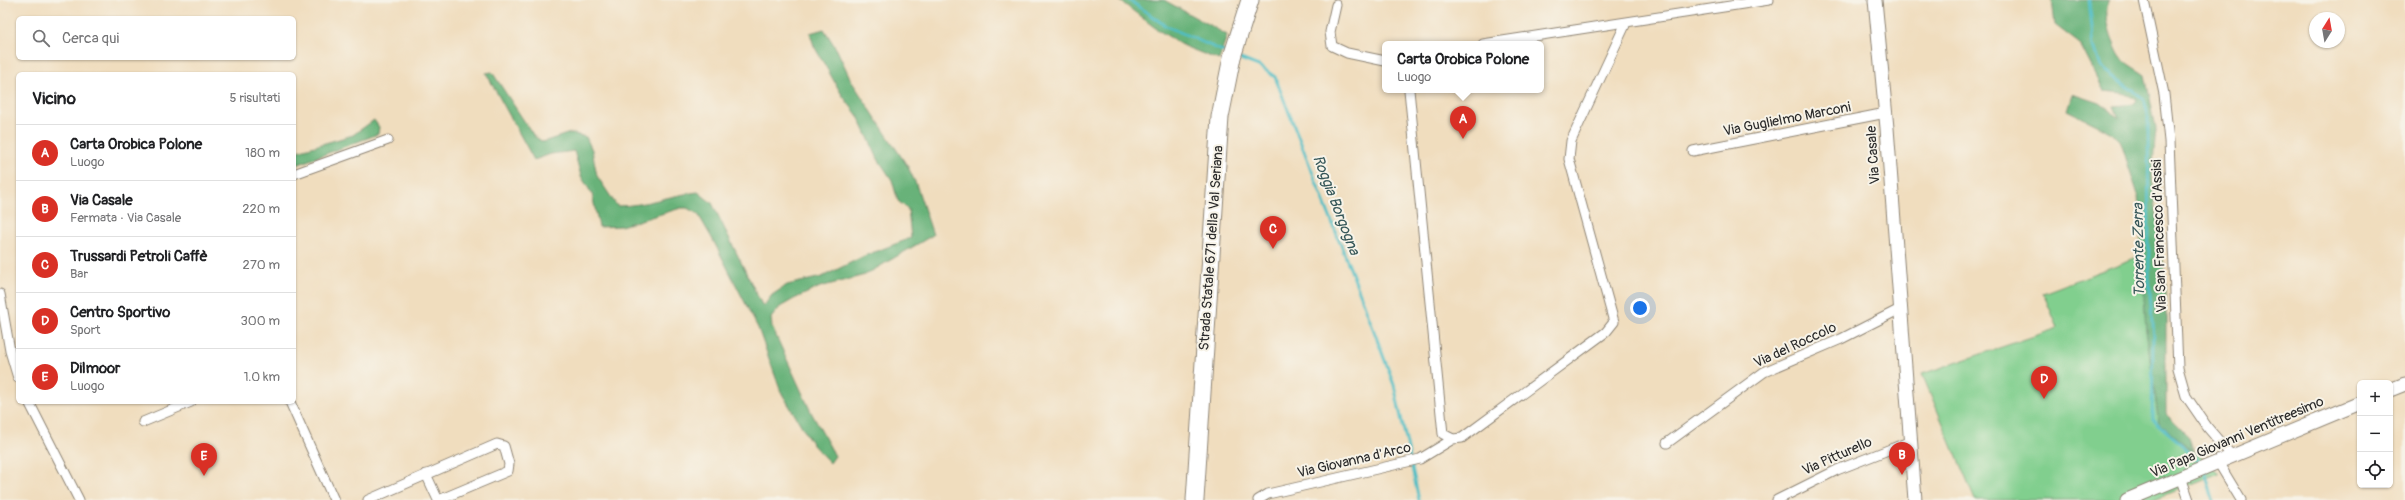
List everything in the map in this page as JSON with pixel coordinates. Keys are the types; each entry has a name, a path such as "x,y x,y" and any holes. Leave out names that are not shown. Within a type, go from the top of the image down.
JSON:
{"highway":[{"name":"Strada Statale 671 della Val Seriana","path":"1195,500 1215,180 1225,88 1236,40 1250,0"}],"street":[{"path":"1503,41 1769,0"},
{"name":"Via Casale","path":"1875,0 1886,113 1915,500"},
{"name":"Via San Francesco d'Assisi","path":"2144,0 2164,94 2170,141 2178,368 2186,396 2208,428 2232,456"},
{"path":"1336,5 1330,32 1332,46 1347,53 1382,60"},
{"name":"Via Giovanna d'Arco","path":"1258,500 1268,494 1420,458 1453,439 1462,438 1606,332 1614,322 1569,159 1571,141 1626,23"},
{"path":"1408,93 1443,434 1453,439"},
{"name":"Via Guglielmo Marconi","path":"1693,151 1886,113"},
{"path":"296,173 388,140"},
{"path":"0,294 10,351 16,371"},
{"name":"Via del Roccolo","path":"1667,443 1764,372 1842,339 1900,309"},
{"path":"2393,389 2405,384"},
{"path":"30,404 78,500"},
{"path":"143,422 186,404"},
{"path":"291,404 334,500"},
{"name":"Via Papa Giovanni Ventitreesimo","path":"2127,500 2357,404"},
{"name":"Via Pitturello","path":"1777,500 1837,470 1910,441"},
{"path":"368,500 426,474 497,444 504,446 509,464 508,471 438,500 426,474"},
{"path":"2216,463 2241,500"},
{"path":"2181,477 2189,500"}],"green space":[{"path":"1119,0 1164,0 1227,35 1219,60 1186,47 1158,30"},
{"path":"2052,0 2110,0 2107,11 2107,19 2111,36 2117,51 2124,61 2145,75 2156,128 2152,177 2166,286 2166,414 2189,437 2194,451 2159,423 2146,330 2138,195 2120,140 2111,132 2067,110 2072,94 2099,103 2119,118 2114,106 2134,104 2136,99 2123,93 2104,91 2080,44 2055,25"},
{"path":"824,29 837,50 852,82 908,167 916,184 933,235 865,275 820,287 794,299 780,307 771,318 772,327 811,412 835,456 830,463 813,445 781,392 758,328 698,214 687,208 681,208 621,226 599,227 592,194 581,176 574,151 551,154 534,160 486,73 492,72 534,136 543,142 570,133 586,137 592,150 597,176 617,206 627,206 698,192 712,203 763,307 772,295 787,285 822,277 864,256 911,238 908,209 898,201 892,180 878,159 858,116 842,95 814,46 810,33"},
{"path":"374,120 379,127 378,134 296,165 296,151 353,135"},
{"path":"2143,255 2146,330 2159,423 2219,473 2152,500 1975,500 1922,374 2058,328 2043,293"}],"waterway":[{"name":"Roggia Borgogna","path":"1129,0 1166,26 1227,53"},
{"name":"Torrente Zerra","path":"2089,0 2094,46 2101,67 2144,99 2148,115 2149,277 2153,338 2152,419 2183,445 2201,465"},
{"name":"Roggia Borgogna","path":"1238,58 1261,67 1275,77 1361,296 1394,385 1419,500"},
{"name":"Torrente Zerra","path":"2205,471 2213,500"}],"place":[{"name":"Carta Orobica Polone","path":"1463,139"},
{"name":"Trussardi Petroli Caffè","path":"1273,249"},
{"name":"Centro Sportivo","path":"2044,399"},
{"name":"Via Casale","path":"1902,475"},
{"name":"Dilmoor","path":"204,476"}]}
